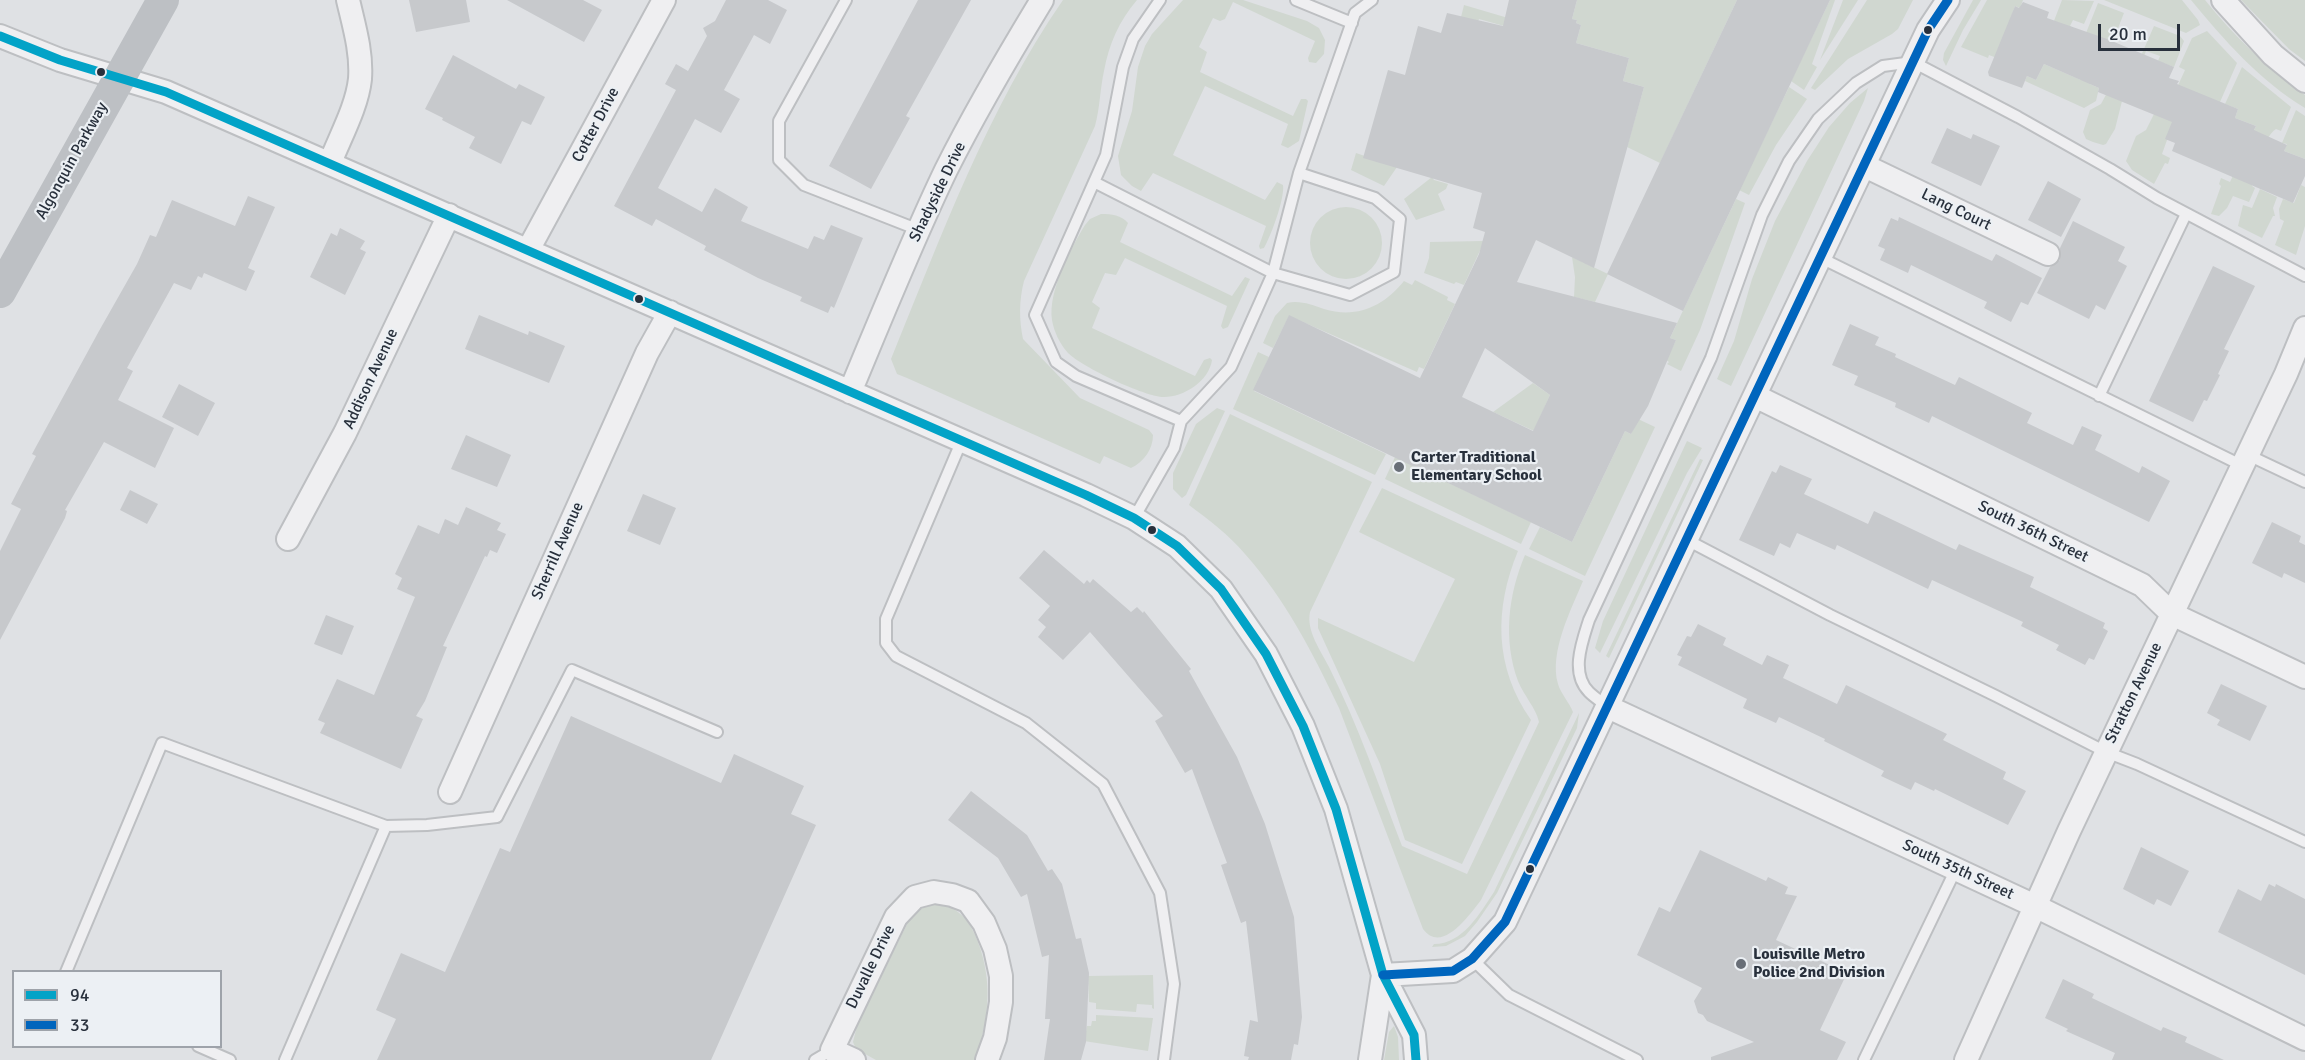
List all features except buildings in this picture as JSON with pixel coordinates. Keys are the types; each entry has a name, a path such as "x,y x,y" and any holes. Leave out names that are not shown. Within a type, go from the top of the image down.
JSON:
{"main road":[{"name":"Algonquin Parkway","path":"0,292 163,0"}],"street":[{"path":"330,164 356,98 360,81 358,44 348,0"},
{"name":"Cotter Drive","path":"528,250 664,0"},
{"name":"Shadyside Drive","path":"850,392 947,169 1004,63 1042,0"},
{"path":"1383,975 1453,971 1472,959 1505,922 1928,30 1948,0"},
{"path":"2223,0 2273,55 2305,81"},
{"path":"0,36 60,60 166,92 962,440 1134,518 1177,546 1200,567 1228,599 1266,654 1303,726 1336,809 1383,975 1414,1035 1416,1060"},
{"name":"Lang Court","path":"1865,166 2048,254"},
{"name":"Addison Avenue","path":"288,539 345,433 449,215"},
{"name":"Sherrill Avenue","path":"450,792 647,353 670,312"},
{"name":"Stratton Avenue","path":"1966,1060 2106,752 2286,374 2305,328"},
{"name":"South 36th Street","path":"1755,396 2142,585 2172,614 2305,677"},
{"name":"South 35th Street","path":"1608,707 2036,906 2305,1039"},
{"name":"Duvalle Drive","path":"823,1055 896,917 915,897 933,892 952,895 968,901 984,923 995,949 1001,976 1001,1002 995,1038 987,1060"},
{"path":"1370,1060 1383,975"},
{"path":"823,1055 854,1060"}],"lane":[{"path":"846,0 779,121 778,160 804,185 919,230"},
{"path":"1160,0 1133,39 1123,67 1106,155 1035,315 1056,362 1076,376 1181,421"},
{"path":"1296,0 1352,23"},
{"path":"1134,518 1174,448 1181,421 1231,367 1273,273 1299,173 1355,13 1372,0"},
{"path":"1608,707 1587,691 1580,675 1579,652 1589,620 1711,358 1762,215 1789,160 1818,119 1856,83 1883,66 1913,63 2018,117 2186,214 2305,276"},
{"path":"1094,182 1273,273 1350,295 1394,272 1400,219 1375,198 1299,173"},
{"path":"2099,396 2186,214"},
{"path":"1821,258 2099,396 2245,460 2305,482"},
{"path":"962,440 886,619 886,643 896,656 1026,723 1103,784 1160,893 1174,984 1164,1060"},
{"path":"1687,540 1830,615 2106,752 2137,764 2305,842"},
{"path":"67,970 162,743 386,826 427,825 498,817 572,670 717,732"},
{"path":"285,1060 386,826"},
{"path":"1864,1060 1956,869"},
{"path":"1472,959 1509,995 1637,1060"},
{"path":"200,1048 230,1060"}],"shaded area":[{"path":"1063,0 1137,0 1120,25 1109,51 1095,126 1024,281 1020,303 1023,339 1080,398 1149,430 1153,435 1153,440 1149,450 1140,462 1131,468 1104,456 1100,464 897,374 891,359 947,221 988,130 1011,85"},
{"path":"1183,0 1243,0 1307,21 1319,28 1325,40 1324,54 1316,63 1309,62 1308,58 1315,41 1233,2 1225,19 1220,21 1213,18 1199,47 1207,52 1200,72 1293,116 1301,99 1308,101 1299,141 1288,148 1281,145 1288,124 1205,86 1173,155 1265,200 1277,182 1283,185 1280,207 1264,248 1260,249 1259,246 1266,226 1153,173 1141,191 1121,175 1118,156 1132,111 1138,67 1145,46 1152,34"},
{"path":"1577,0 1737,0 1660,163 1627,147 1644,87 1623,81 1629,58 1576,43 1581,25 1576,23 1577,20 1572,19"},
{"path":"1830,0 1835,0 1812,64 1817,67 1804,90 1791,81"},
{"path":"1843,0 1858,0 1820,60"},
{"path":"1867,0 1913,0 1898,29 1848,59 1815,90 1811,88"},
{"path":"1973,0 1981,0 1963,30 1946,66 1943,60 1944,53"},
{"path":"1987,0 2023,0 2020,8 2015,6 1997,58 1989,55 1988,58 1961,47"},
{"path":"2062,0 2094,1 2084,24 2073,20 2070,26 2073,28 2052,26"},
{"path":"2104,0 2182,0 2200,25 2186,33"},
{"path":"2191,0 2205,0 2252,51 2305,95 2305,108 2258,73"},
{"path":"2241,0 2305,0 2305,61 2289,49"},
{"path":"2098,3 2124,13 2113,41 2107,39 2090,84 2099,88 2096,101 2084,108 2025,81 2027,76 2036,80 2044,64 2081,80 2086,33"},
{"path":"1464,5 1542,28 1540,36 1479,19 1478,22 1461,17"},
{"path":"2154,26 2180,36 2184,41 2174,67 2158,61 2160,56 2146,51 2143,59 2140,58"},
{"path":"2207,31 2237,63 2220,102 2167,140 2162,154 2170,158 2154,184 2132,170 2126,161 2136,136 2146,130 2156,110 2165,114 2185,70 2179,67 2192,38"},
{"path":"2242,67 2291,107 2281,131 2276,129 2267,139 2252,186 2255,188 2249,202 2233,196 2227,208 2219,216 2211,214 2221,186 2219,184 2221,178 2230,182 2256,126 2235,118 2238,109 2225,104"},
{"path":"1789,87 1807,99 1776,145 1749,195 1739,190"},
{"path":"1868,88 1731,386 1717,379 1734,341 1752,279 1775,221 1807,161 1829,127 1850,103"},
{"path":"2108,91 2123,97 2115,129 2103,145 2086,139 2083,132 2090,110 2101,104"},
{"path":"2296,110 2305,116 2305,159 2284,151 2287,144 2282,143"},
{"path":"1356,153 1397,167 1384,186 1351,170"},
{"path":"1432,177 1434,180 1448,184 1446,189 1438,194 1445,210 1416,220 1404,199"},
{"path":"2301,185 2305,187 2305,226 2296,255 2275,245 2284,221 2280,219 2279,209 2283,199 2294,203"},
{"path":"2260,189 2277,197 2273,208 2275,216 2262,238 2238,226 2243,205 2252,208"},
{"path":"1736,199 1745,203 1700,330 1681,371 1667,364 1669,362 1666,360 1676,340 1670,338"},
{"path":"1346,207 1360,210 1372,217 1379,229 1382,243 1379,257 1372,269 1360,276 1346,279 1332,276 1320,269 1313,257 1310,243 1313,229 1320,217 1332,210"},
{"path":"1101,214 1122,218 1128,223 1120,242 1232,296 1245,277 1250,279 1228,327 1223,329 1221,326 1227,306 1125,258 1116,275 1105,273 1092,302 1100,308 1092,328 1195,376 1204,360 1210,358 1212,360 1206,375 1187,391 1164,397 1129,387 1075,359 1062,346 1058,338 1052,320 1053,296 1057,284 1067,258 1085,225 1090,219"},
{"path":"1430,242 1484,242 1464,285 1456,282 1454,284 1424,273 1429,258"},
{"path":"1572,257 1608,274 1595,302 1574,297 1575,277"},
{"path":"1415,280 1448,297 1447,300 1455,304 1424,369 1419,367 1417,372 1289,316 1273,348 1263,343 1275,316 1287,303 1301,303 1336,312 1359,311 1388,297 1404,281 1412,285"},
{"path":"1258,352 1269,357 1254,391 1386,454 1375,475 1233,409"},
{"path":"1533,383 1550,395 1534,431 1493,412"},
{"path":"1217,408 1225,411 1186,495 1182,498 1173,489 1173,473 1196,424"},
{"path":"1230,414 1372,482 1310,612 1309,619 1315,641 1349,711 1402,846 1467,874 1539,722 1518,681 1510,650 1511,602 1525,555 1583,581 1567,618 1556,658 1558,684 1573,712 1481,900 1463,922 1447,935 1430,936 1423,929 1339,708 1297,627 1273,589 1245,554 1226,534 1189,505"},
{"path":"1638,419 1655,427 1585,576 1529,549 1540,527 1572,542 1625,431 1631,434"},
{"path":"1687,441 1702,448 1687,473 1600,653 1595,648 1603,621"},
{"path":"1395,457 1531,522 1521,544 1385,479"},
{"path":"1700,459 1703,460 1609,658 1606,656"},
{"path":"1382,488 1518,551 1505,594 1502,637 1504,659 1510,679 1531,720 1462,864 1405,840 1380,764 1318,628 1318,618 1414,662 1455,579 1359,532"},
{"path":"1579,713 1577,728 1497,893 1465,936 1446,946 1432,947 1434,944 1454,939 1470,926 1494,892"},
{"path":"941,904 960,913 968,923 983,957 987,986 986,1016 975,1060 876,1060 856,1049 853,1042 857,1026 910,918 925,906"},
{"path":"1153,975 1154,1009 1152,1005 1137,1004 1136,1012 1096,1009 1096,1003 1089,1002 1088,976"},
{"path":"1096,1015 1153,1018 1148,1051 1084,1041 1087,1026 1091,1026 1092,1021 1096,1021"},
{"path":"1394,1026 1398,1037 1399,1060 1384,1060 1389,1032"}],"transit line":[{"name":"33","path":"1383,975 1453,971 1472,959 1505,922 1928,30 1948,0"},
{"name":"94","path":"0,36 60,60 166,92 1086,495 1134,518 1177,546 1221,589 1266,654 1303,726 1336,809 1383,975 1414,1035 1416,1060"}],"place":[{"name":"Carter Traditional Elementary School","path":"1399,467"},
{"name":"Louisville Metro Police 2nd Division","path":"1741,964"}]}
